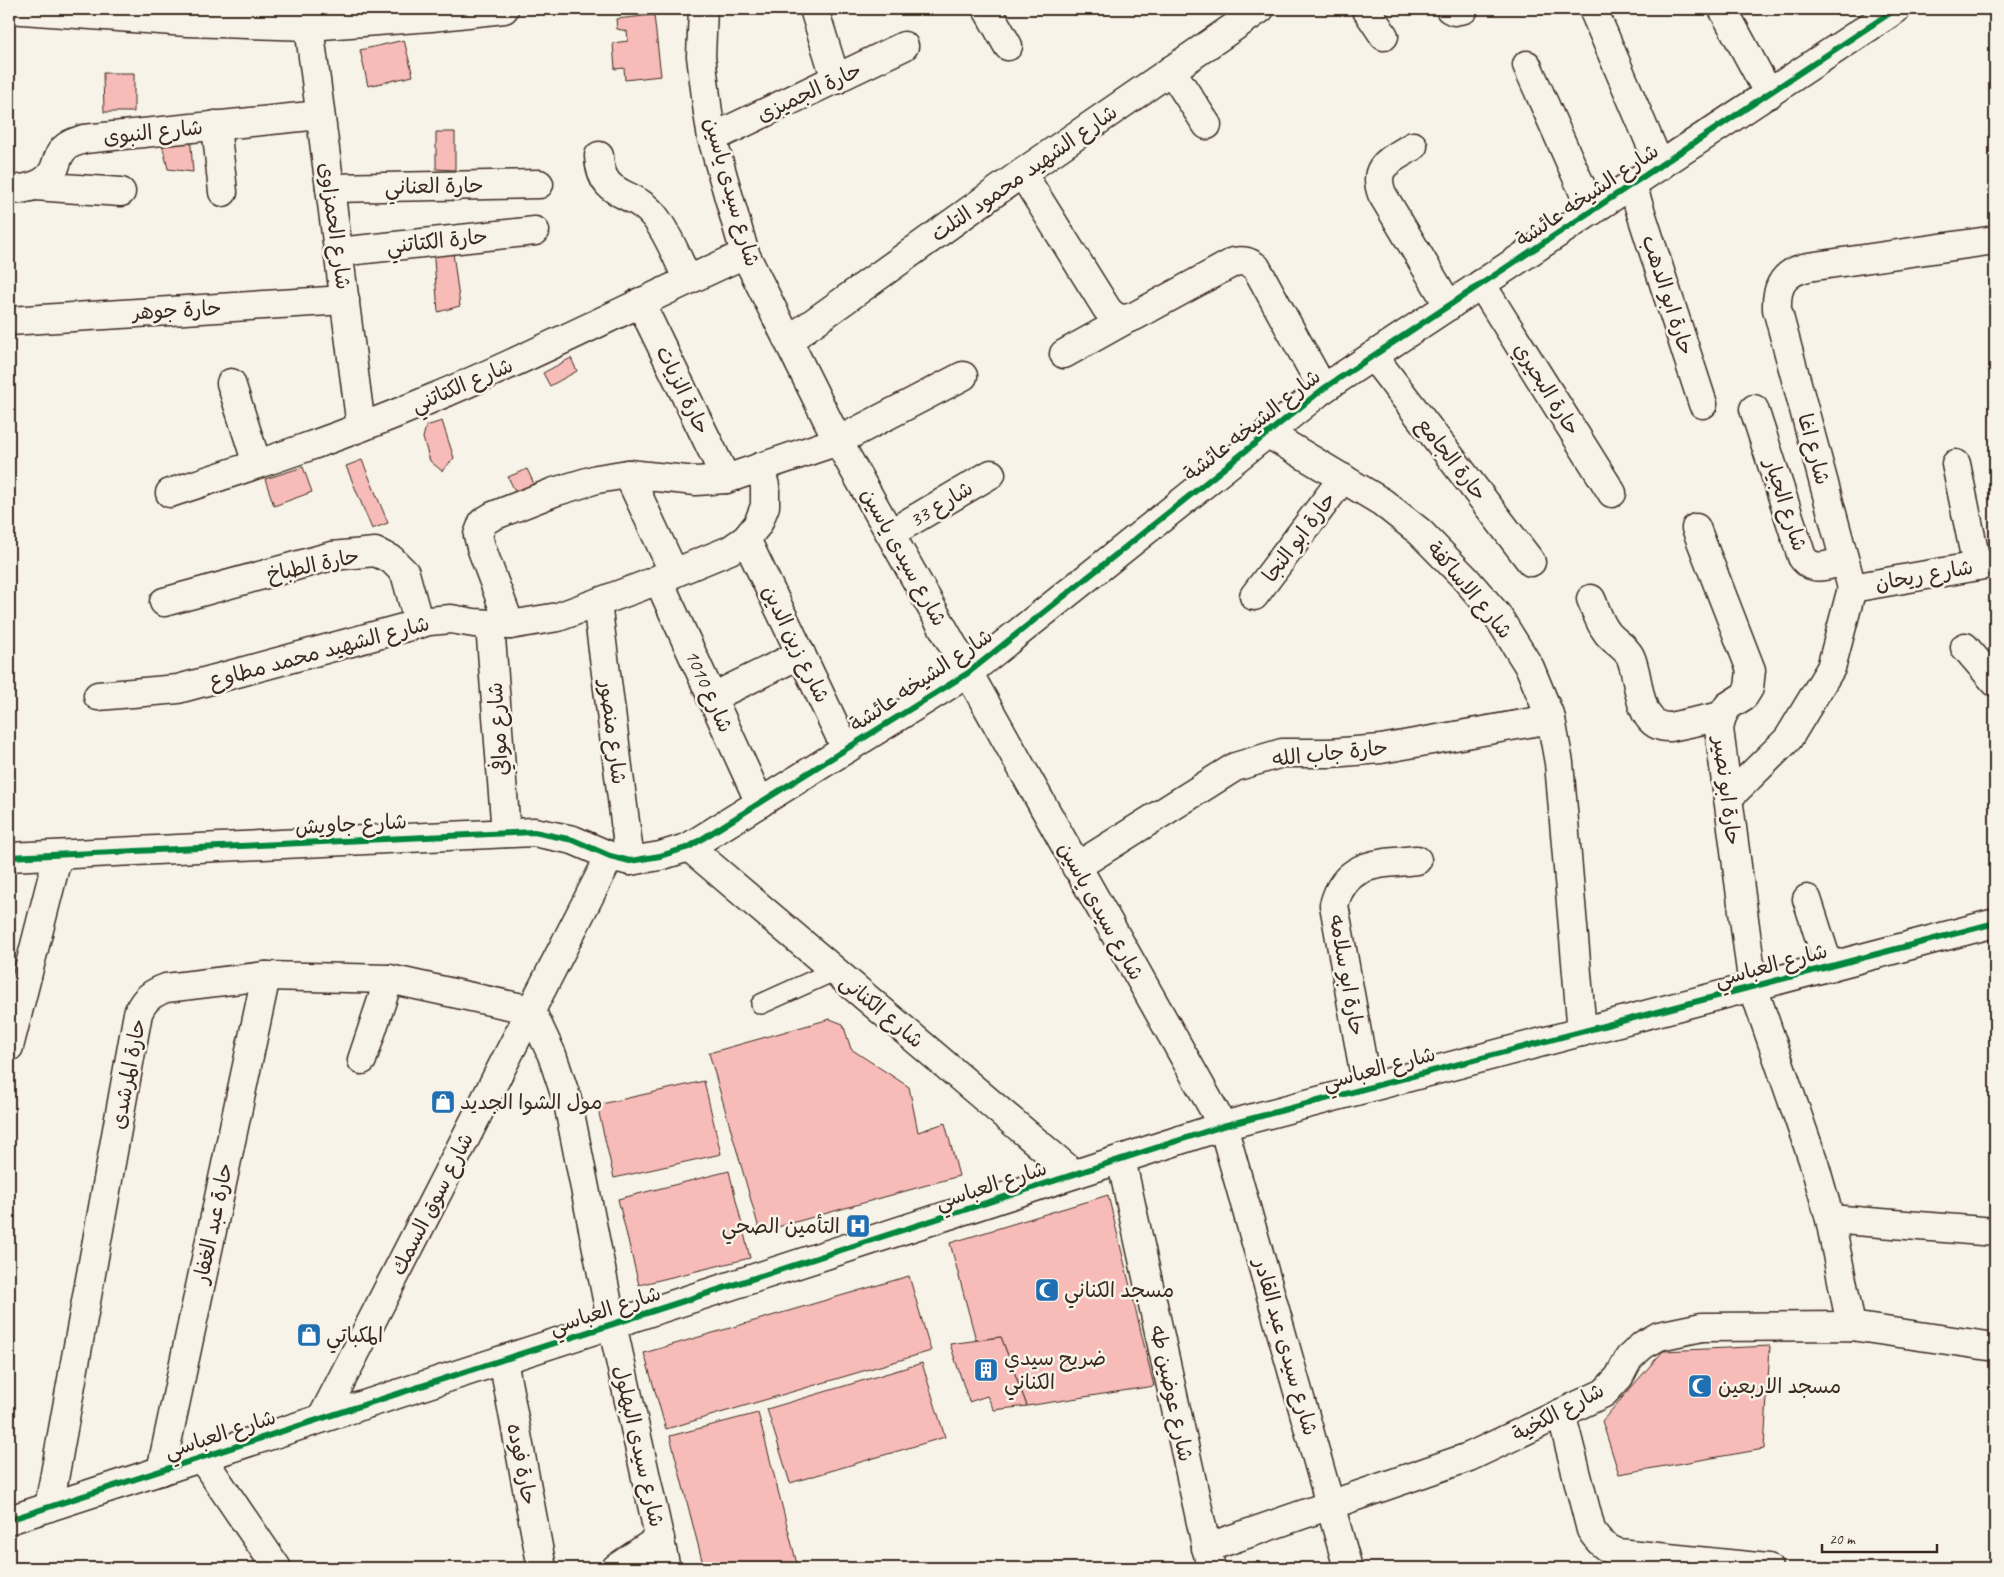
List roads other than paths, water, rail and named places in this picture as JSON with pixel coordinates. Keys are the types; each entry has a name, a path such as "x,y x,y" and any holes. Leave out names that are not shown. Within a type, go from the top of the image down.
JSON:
{"street":[{"path":"9,9 309,17 504,9"},
{"name":"شارع سيدى ياسين","path":"703,9 701,56 712,138 745,254 838,441 1223,1126"},
{"path":"814,9 836,80"},
{"path":"987,9 1008,46"},
{"name":"شارع الشهيد محمود التلت","path":"789,340 1022,173 1260,9"},
{"path":"1366,9 1384,36"},
{"path":"1450,9 1454,11 1464,9"},
{"path":"1593,9 1660,166"},
{"path":"1724,9 1768,94"},
{"name":"شارع الشيخه عائشة","path":"689,847 968,673 1323,388 1896,9"},
{"name":"شارع الحمزاوى","path":"309,17 361,427"},
{"name":"حارة الجميزى","path":"712,138 904,46"},
{"path":"1527,65 1592,211"},
{"path":"1171,70 1207,125"},
{"name":"شارع النبوى","path":"22,188 45,182 54,170 58,155 69,144 84,139 320,115"},
{"path":"216,125 223,192"},
{"path":"1413,146 1384,166 1378,174 1378,184 1382,194 1449,306"},
{"path":"599,156 600,169 605,182 615,192 639,202 649,210 657,220 688,280"},
{"path":"1022,173 1107,309 1115,317 1125,320"},
{"name":"حارة العناني","path":"330,188 539,184"},
{"name":"حارة ابو الدهب","path":"1632,185 1703,404"},
{"path":"22,188 121,192"},
{"name":"حارة الكتاتني","path":"338,252 535,231"},
{"name":"شارع اغا","path":"1852,588 1777,309 1776,297 1780,286 1787,276 1796,270 1995,240"},
{"name":"شارع الكتاتني","path":"170,493 361,427 433,399 523,359 640,302 745,254"},
{"path":"1064,354 1234,262 1242,260 1250,262 1256,267 1323,388"},
{"name":"حارة البحيري","path":"1481,284 1612,493"},
{"name":"حارة جوهر","path":"9,321 345,300"},
{"name":"حارة الزيات","path":"640,302 726,479"},
{"name":"حارة الجامع","path":"1373,356 1531,562"},
{"name":"شارع موافي","path":"506,833 500,625 478,535 483,522 493,516 554,492 598,479 628,474 696,481 726,479 838,441 963,376"},
{"path":"231,383 257,464"},
{"name":"شارع الجيار","path":"1754,409 1802,557 1810,565 1816,567 1844,561"},
{"name":"شارع الاساكفة","path":"1267,433 1382,502 1420,532 1470,583 1497,615 1530,668 1551,719 1559,763 1582,1032"},
{"path":"1956,464 1986,564"},
{"name":"شارع الشهيد محمد مطاوع","path":"98,696 178,688 428,621 451,619 500,625 558,617 730,550 746,539 758,524 765,506 765,486 760,467"},
{"name":"شارع 1010","path":"628,474 712,698 760,803"},
{"name":"شارع 33","path":"891,533 991,474"},
{"name":"حارة ابو النجا","path":"1254,596 1344,478"},
{"name":"حارة ابو نصير","path":"1696,528 1751,670 1749,688 1744,696 1728,706 1722,716 1718,729 1753,987 1814,1163 1830,1219 1851,1326"},
{"name":"شارع زين الدين","path":"746,539 846,749"},
{"name":"حارة الطباخ","path":"164,602 332,556 375,552 391,559 405,573 419,624"},
{"name":"شارع ريحان","path":"1852,588 1986,564"},
{"path":"1728,798 1788,739 1831,668 1852,588"},
{"path":"1591,600 1606,631 1630,655 1642,704 1654,722 1662,727 1670,727 1722,716"},
{"name":"شارع منصور","path":"597,603 620,858"},
{"path":"1965,648 1995,682"},
{"path":"712,698 801,654"},
{"name":"حارة جاب الله","path":"1076,867 1235,767 1282,753 1330,753 1381,749 1551,719"},
{"name":"شارع جاويش","path":"9,857 534,832 572,840 620,858"},
{"path":"620,858 660,856 689,847"},
{"name":"شارع الكنانى","path":"689,847 1074,1174"},
{"path":"9,1046 58,855"},
{"name":"شارع سوق السمك","path":"322,1418 532,1010 620,858"},
{"name":"حارة ابو سلامه","path":"1368,1088 1334,905 1337,892 1345,880 1355,871 1368,866 1417,860"},
{"path":"1808,899 1828,967"},
{"name":"شارع العباسي","path":"9,1520 1223,1126 1995,923"},
{"name":"حارة المرشدى","path":"49,1507 138,1013 142,1004 149,996 166,988 266,976 389,979 532,1010"},
{"name":"حارة عبد الغفار","path":"161,1471 266,976"},
{"path":"362,1060 389,979"},
{"name":"شارع سيدى البهلول","path":"532,1010 552,1055 568,1103 612,1324 666,1568"},
{"name":"شارع سيدى عبد القادر","path":"1223,1126 1348,1568"},
{"name":"شارع عوضين طه","path":"1121,1159 1209,1558"},
{"path":"1830,1219 1995,1232"},
{"name":"شارع الكخية","path":"1209,1558 1331,1506 1470,1457 1604,1393 1619,1377 1628,1358 1643,1345 1659,1336 1702,1327 1851,1326 1995,1347"},
{"name":"حارة فوده","path":"503,1360 542,1568"},
{"path":"1561,1413 1591,1530 1598,1541 1607,1549 1618,1553 1768,1568"},
{"path":"202,1458 277,1568"},
{"path":"616,1568 660,1538"}],"lane":[{"path":"761,1004 834,971"}],"place":[{"name":"مول الشوا الجديد","path":"443,1102"},
{"name":"التأمين الصحي","path":"858,1226"},
{"name":"مسجد الكناني","path":"1047,1290"},
{"name":"المكباتي","path":"309,1335"},
{"name":"ضريح سيدي الكناني","path":"986,1370"},
{"name":"مسجد الاربعين","path":"1700,1386"}]}
